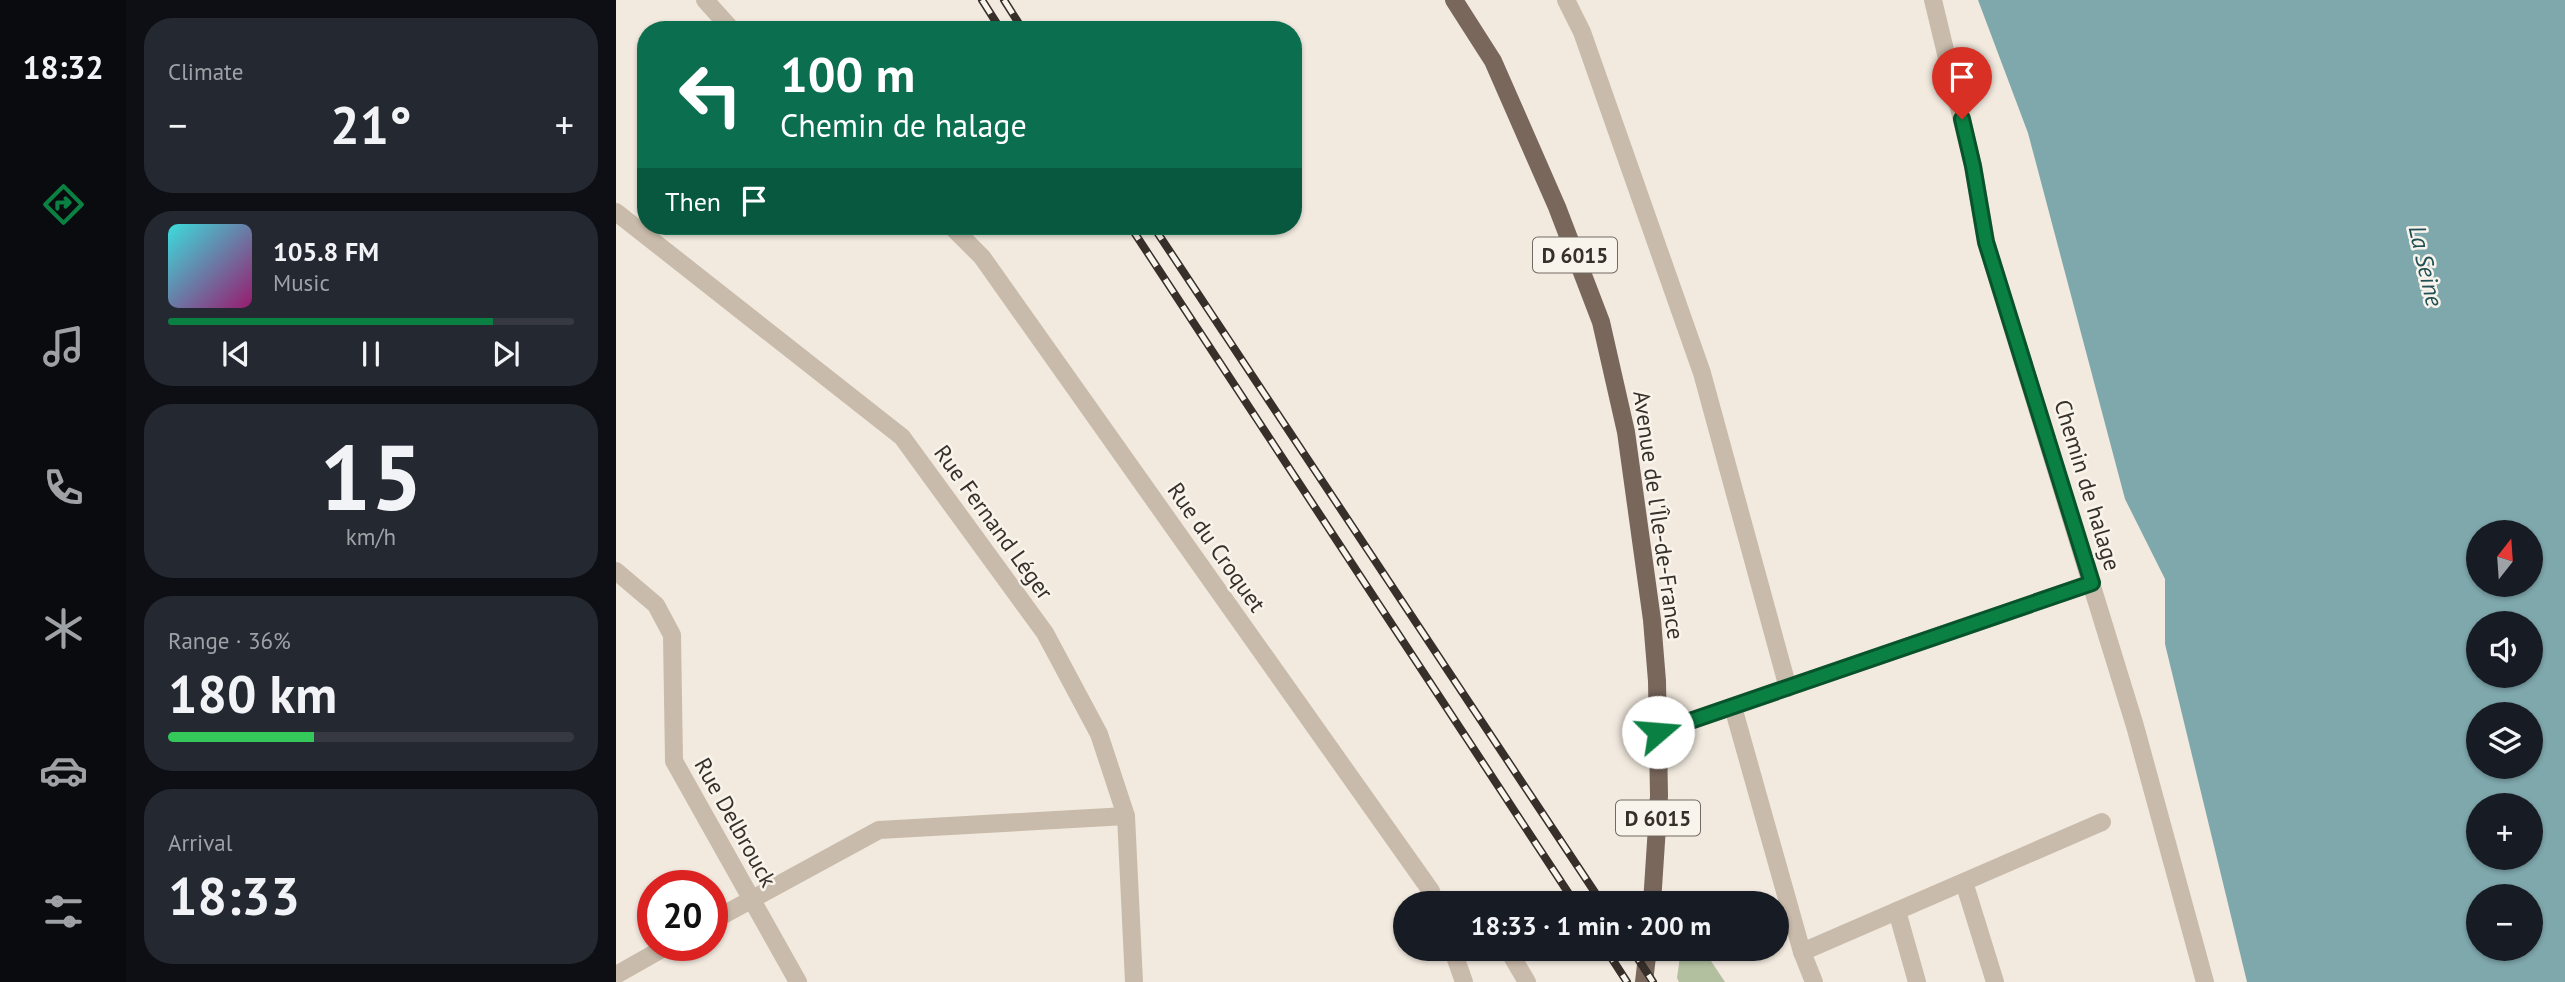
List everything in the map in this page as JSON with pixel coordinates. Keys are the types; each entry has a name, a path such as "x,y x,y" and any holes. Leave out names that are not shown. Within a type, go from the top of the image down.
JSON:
{"main road":[{"name":"Avenue de l'Île-de-France","path":"1454,0 1493,61 1557,207 1601,322 1626,432 1652,620 1657,681 1659,796 1654,891"},
{"path":"1644,982 1646,961"}],"street":[{"path":"705,0 724,21"},
{"path":"1566,0 1582,32 1702,373 1788,688"},
{"name":"Chemin de halage","path":"1933,0 1973,166 1986,242 2092,583 2205,982"},
{"name":"Rue Fernand Léger","path":"616,212 637,229"},
{"name":"Rue Fernand Léger","path":"645,235 902,437 1045,633 1099,734 1126,816 1133,982"},
{"name":"Rue du Croquet","path":"960,235 982,257 1429,891"},
{"name":"Rue Delbrouck","path":"616,570 656,605 672,635 674,761 798,982"},
{"path":"1658,732 2092,583"},
{"path":"1733,707 1802,952 1814,982"},
{"path":"728,912 879,830 1126,816"},
{"path":"1802,952 2102,822"},
{"path":"1964,882 1996,982"},
{"path":"1897,911 1917,982"},
{"path":"616,975 641,961"},
{"path":"1457,961 1464,982"},
{"path":"1515,961 1527,982"}],"green space":[{"path":"1679,961 1711,961 1725,982 1679,982"}],"water":[{"name":"La Seine","path":"1978,0 2565,0 2565,982 2247,982 2165,644 2165,579 2125,499 2028,133"}],"railway":[{"path":"982,0 995,21"},
{"path":"1004,0 1017,21"},
{"path":"1136,235 1567,891"},
{"path":"1159,235 1594,891"},
{"path":"1613,961 1627,982"},
{"path":"1639,961 1653,982"}],"route":[{"path":"1658,732 2092,583 1986,242 1962,119"}]}
